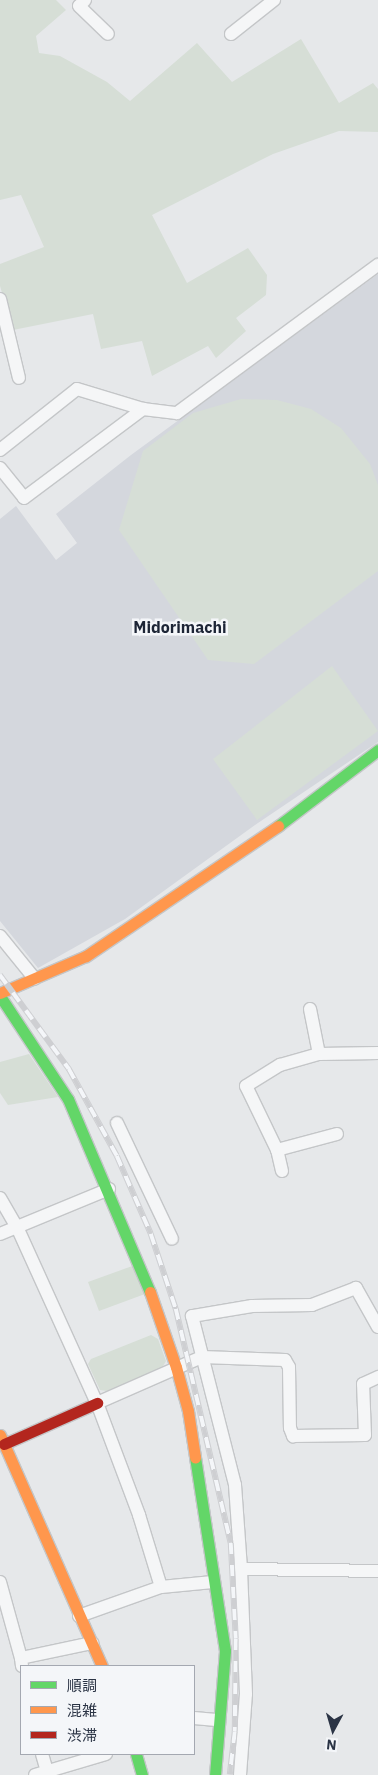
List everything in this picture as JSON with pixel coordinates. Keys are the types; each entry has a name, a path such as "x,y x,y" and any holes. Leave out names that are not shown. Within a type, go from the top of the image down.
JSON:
{"street":[{"path":"85,0 79,6 108,34"},
{"path":"231,34 274,0"},
{"path":"0,450 77,389 143,409 177,413 378,265"},
{"path":"0,299 18,378"},
{"path":"0,468 24,498 143,409"},
{"path":"215,1775 225,1651 188,1411 176,1367 140,1263 68,1099 0,994 86,956 262,838 378,750"},
{"path":"0,936 35,979"},
{"path":"310,1009 319,1054"},
{"path":"282,1170 277,1150 246,1086 280,1065 319,1054 378,1053"},
{"path":"117,1123 172,1239"},
{"path":"277,1150 337,1134"},
{"path":"0,1234 109,1189"},
{"path":"0,1198 17,1227 97,1403 139,1515 161,1587"},
{"path":"240,1775 246,1694 241,1569 235,1485 192,1316 252,1306 312,1305 356,1288 378,1326"},
{"path":"102,1665 2,1439 97,1403 176,1367 202,1358 285,1360 289,1367 290,1428 293,1436 365,1435 363,1384 378,1377"},
{"path":"241,1569 378,1571"},
{"path":"0,1582 22,1662 92,1643"},
{"path":"79,1616 161,1587 213,1582"},
{"path":"195,1718 219,1720"},
{"path":"42,1755 41,1773 103,1755"},
{"path":"136,1755 142,1775"}],"shaded area":[{"path":"0,0 56,0 66,10 36,36 39,53 60,56 107,82 130,101 197,43 232,82 301,39 339,103 373,83 378,89 378,132 339,131 273,154 152,215 187,283 248,248 267,275 266,295 236,318 246,331 216,358 208,346 152,376 142,341 101,349 93,314 13,330 0,286 0,264 44,247 21,195 0,200"},
{"path":"378,274 378,742 255,825 125,919 38,968 0,921 0,519 16,506 56,560 77,543 56,514 131,455"},
{"path":"241,399 277,400 311,409 341,428 370,464 378,485 378,571 254,664 208,660 119,530 143,451 193,413"},
{"path":"332,666 378,731 257,820 213,759"},
{"path":"29,1054 58,1097 8,1105 0,1093 0,1062"},
{"path":"135,1265 145,1294 99,1311 88,1282"},
{"path":"151,1335 158,1339 166,1361 162,1368 107,1391 100,1390 88,1364 91,1359"}],"railway":[{"path":"0,975 69,1069 117,1156 151,1234 176,1309 231,1543 236,1639 235,1732 230,1775"}],"traffic: fast":[{"path":"278,826 378,750"},
{"path":"0,996 68,1099 150,1292"},
{"path":"195,1457 225,1651 215,1775"},
{"path":"136,1755 142,1775"}],"traffic: slow":[{"path":"0,993 86,956 278,826"},
{"path":"150,1292 176,1367 188,1411 195,1457"},
{"path":"0,1435 102,1665"}],"traffic: jam":[{"path":"4,1444 97,1403"}],"district":[{"name":"Midorimachi","path":"180,627"}]}
